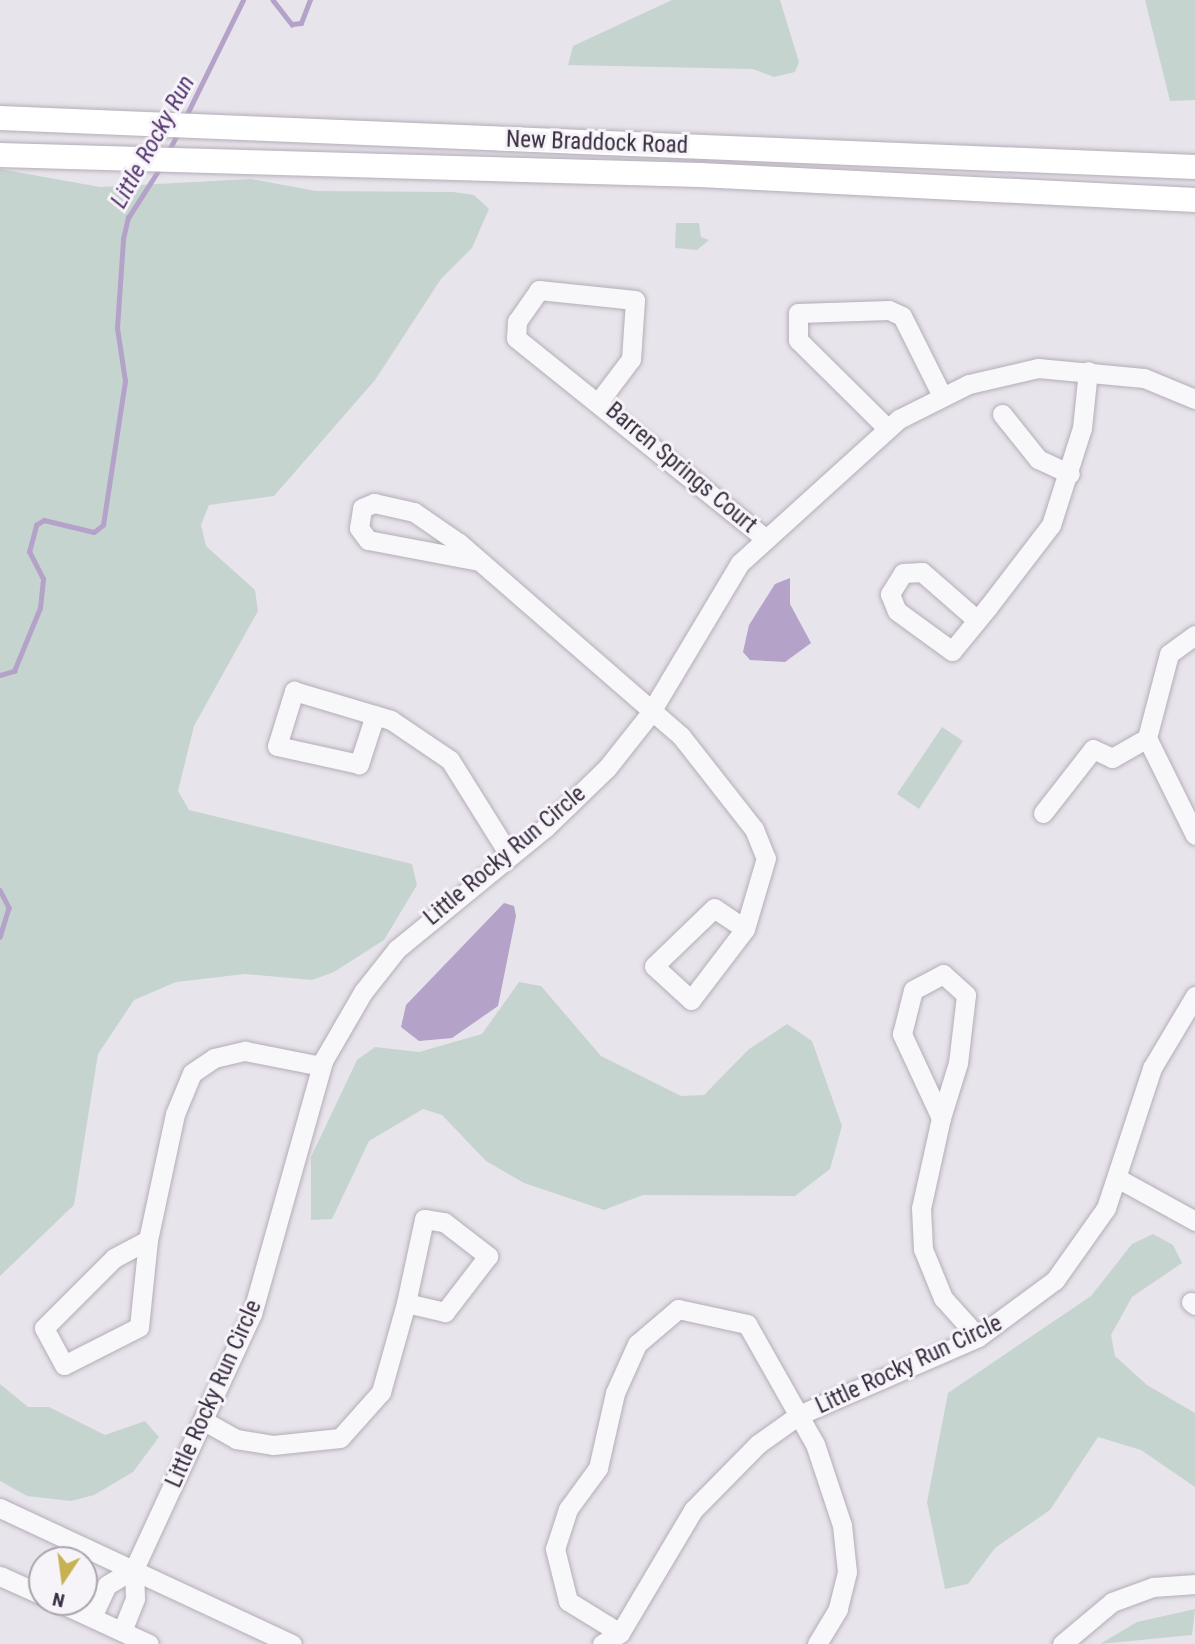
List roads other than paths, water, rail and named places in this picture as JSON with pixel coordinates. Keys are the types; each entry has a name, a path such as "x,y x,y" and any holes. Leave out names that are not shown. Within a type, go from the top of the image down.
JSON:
{"main road":[{"name":"New Braddock Road","path":"0,118 1195,166"},
{"name":"New Braddock Road","path":"0,155 254,167 700,175 1195,200"}],"street":[{"name":"Barren Springs Court","path":"600,400 631,359 635,300 539,290 517,321 516,338 600,400 762,536"},
{"path":"887,428 798,340 798,313 889,310 902,316 941,394"},
{"name":"Little Rocky Run Circle","path":"134,1569 252,1314 321,1066 363,992 397,949 576,800 649,715 703,619 762,536 887,428 941,394 1015,372 1088,370 1144,378 1195,399"},
{"path":"977,620 922,572 903,573 890,594 897,611 952,651 977,620 1051,525 1069,474 1088,370"},
{"path":"1002,414 1038,459 1069,474"},
{"path":"479,561 368,540 359,528 362,508 374,503 414,512 479,561 649,715 681,736 754,828 766,858 745,929 691,1000 654,966 715,908 745,929"},
{"path":"1195,635 1170,654 1147,738 1195,835"},
{"path":"375,715 359,764 277,746 294,691 375,715 420,736 450,760 510,856"},
{"path":"1043,813 1093,749 1112,758 1147,738"},
{"path":"941,1118 902,1034 913,990 943,974 967,995 958,1063 941,1118 921,1208 923,1249 943,1298 978,1337"},
{"name":"Little Rocky Run Circle","path":"602,1644 621,1638 693,1510 732,1467 799,1415 978,1337 1055,1280 1092,1233 1119,1179 1152,1068 1195,996"},
{"path":"148,1240 114,1258 44,1328 64,1365 139,1326 148,1240 175,1114 192,1073 214,1058 244,1051 321,1066"},
{"path":"1119,1179 1195,1221"},
{"path":"204,1421 236,1439 273,1445 340,1438 381,1392 406,1303 424,1219 444,1222 488,1256 445,1312 406,1303"},
{"path":"621,1638 568,1601 555,1549 568,1509 598,1468 615,1394 637,1344 678,1309 747,1324 799,1415 842,1525 847,1572 838,1609 817,1644"},
{"path":"0,1508 292,1644"},
{"path":"134,1569 107,1585 92,1617 149,1644"},
{"path":"122,1631 135,1598 134,1569"},
{"path":"0,1576 28,1589"},
{"path":"1062,1644 1112,1602 1153,1587 1195,1584"}],"waterway":[{"name":"Little Rocky Run","path":"186,116 243,0"},
{"name":"Little Rocky Run","path":"273,0 292,24 301,23 310,0"},
{"name":"Little Rocky Run","path":"169,150 178,133"},
{"name":"Little Rocky Run","path":"0,675 14,671 40,608 43,579 29,552 36,525 44,520 94,532 103,525 125,381 117,328 123,239 128,218 160,168"},
{"name":"Little Rocky Run","path":"0,890 9,908 0,937"}]}
